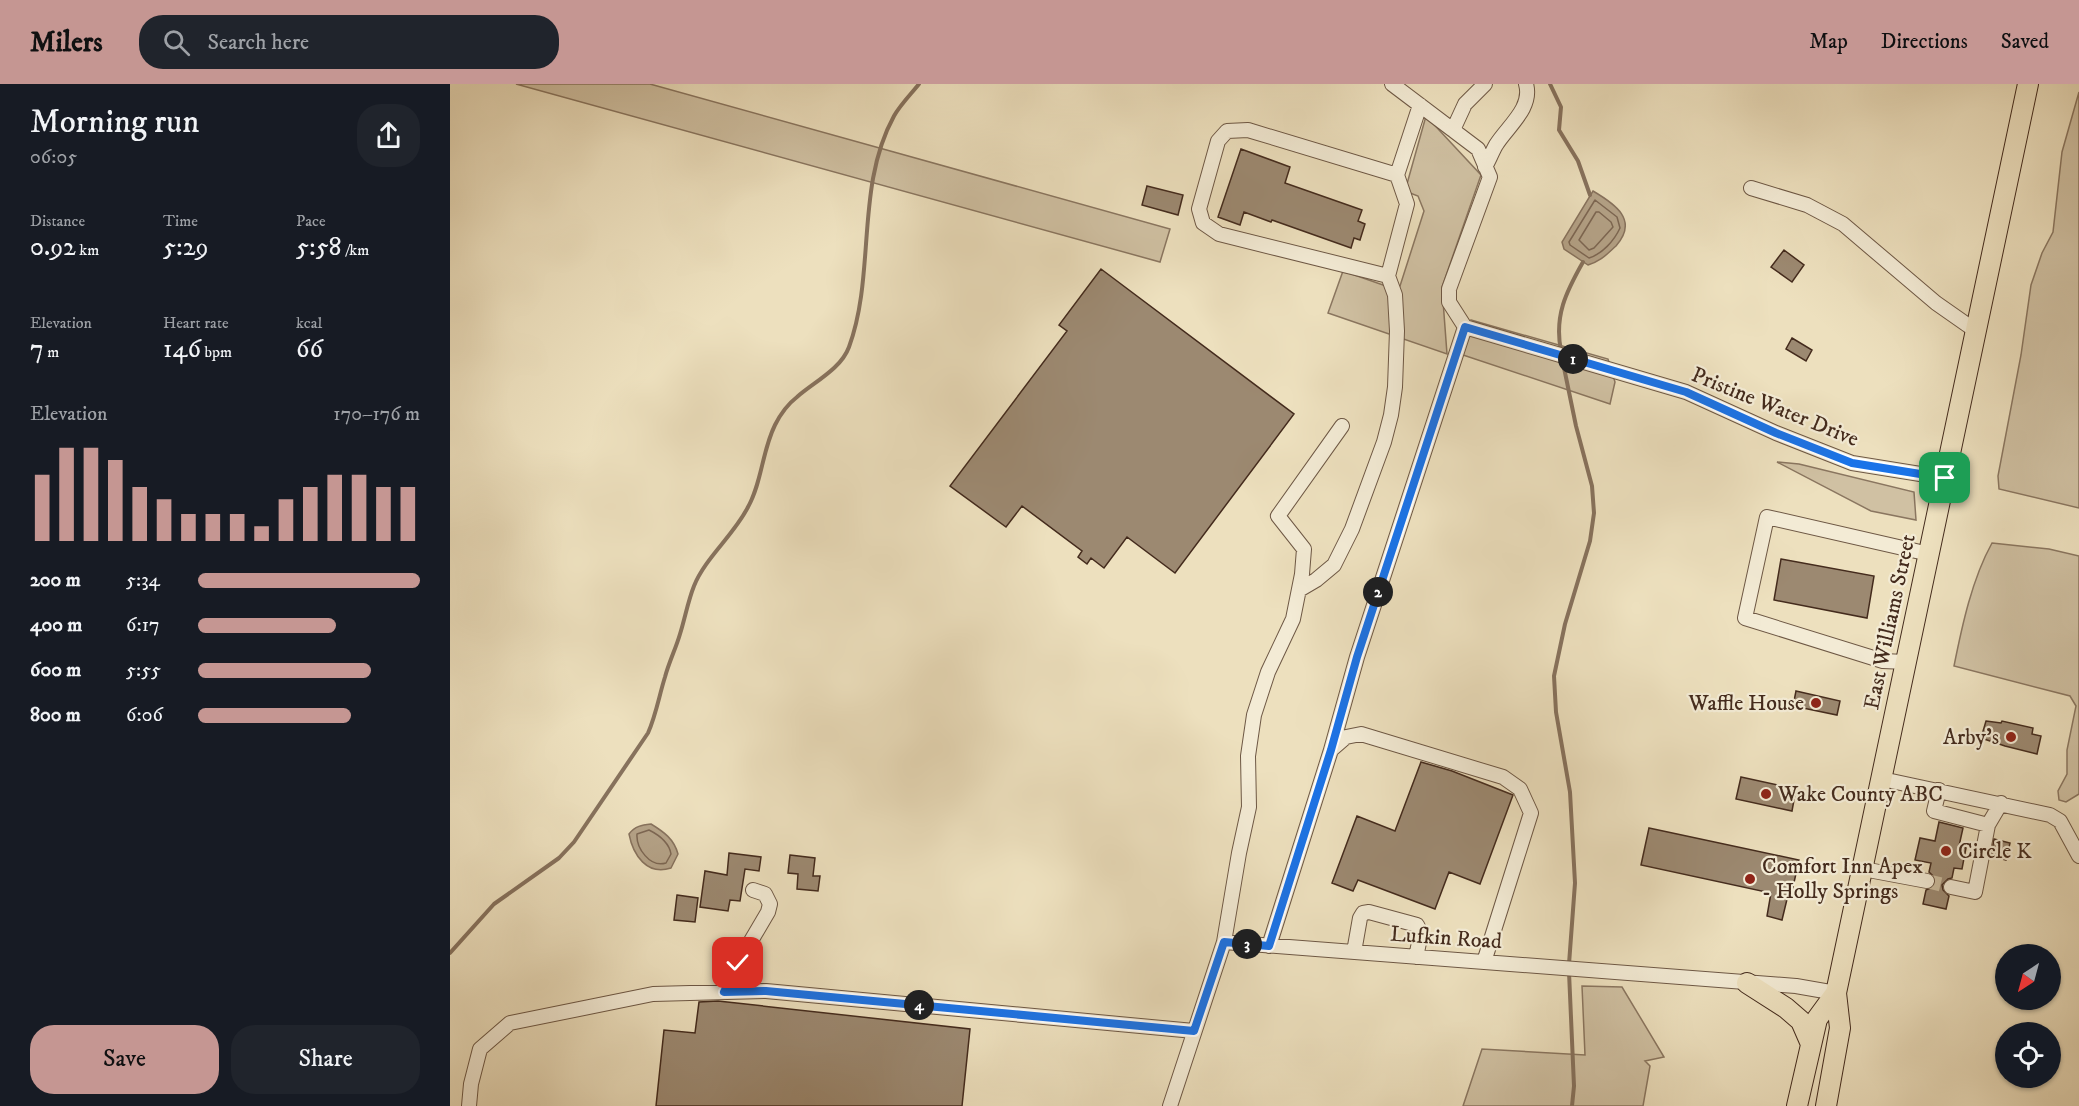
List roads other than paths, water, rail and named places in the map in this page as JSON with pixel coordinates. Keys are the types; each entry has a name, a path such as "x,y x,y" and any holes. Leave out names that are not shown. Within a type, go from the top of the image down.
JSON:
{"highway":[{"name":"East Williams Street","path":"1826,1106 1840,1028 1836,993 2028,84"},
{"path":"1747,983 1786,1008 1801,1021 1811,1044"},
{"name":"East Williams Street","path":"1797,1106 1817,1019 1836,993"}],"street":[{"path":"1269,946 1331,750 1357,657 1465,327 1449,302 1449,289 1490,177 1478,149 1392,84"},
{"path":"1453,130 1465,104 1485,84"},
{"path":"1485,167 1496,145 1526,105 1528,90 1526,84"},
{"path":"1299,590 1334,565 1352,530 1392,415 1397,331 1395,295 1388,276 1407,204 1397,175 1419,105"},
{"path":"1388,276 1219,234 1203,222 1199,210 1218,141 1227,131 1248,130 1397,175"},
{"path":"1751,188 1807,205 1844,224 1936,303 1976,331"},
{"name":"Pristine Water Drive","path":"1465,327 1686,392 1776,433 1852,463 1945,478"},
{"path":"1170,1106 1224,942 1249,807 1248,756 1254,716 1268,672 1293,619 1299,590 1304,549 1278,516 1342,426"},
{"path":"1906,662 1883,661 1745,618 1767,517 1929,554"},
{"path":"1331,750 1346,737 1361,734 1503,777 1520,789 1531,813 1484,962"},
{"path":"1882,779 2050,815 2060,821 2079,856"},
{"path":"1939,790 1934,811 1988,825"},
{"path":"1951,887 1975,892 1988,825 2001,803"},
{"path":"1863,870 1927,881"},
{"path":"724,992 768,912 770,904 765,894 753,890"},
{"path":"1354,952 1363,913 1379,914 1417,925 1421,933 1416,957"},
{"name":"Lufkin Road","path":"1224,942 1796,987 1836,993"},
{"path":"469,1106 471,1084 480,1049 510,1023 653,994 766,991 1194,1031"}],"water":[{"path":"1593,191 1616,207 1625,221 1625,228 1623,237 1616,246 1600,260 1588,265 1564,249 1562,242"},
{"path":"651,824 668,836 674,844 678,854 671,868 662,870 648,866 642,862 634,849 629,834 639,826"}],"waterway":[{"path":"450,953 494,904 559,858 574,842 648,733 694,586 705,566 748,507 775,425 790,403 834,369 849,347 862,290 874,172 882,143 894,116 919,84"},
{"path":"1550,84 1561,107 1559,130 1578,161 1590,195"},
{"path":"1561,351 1560,315 1571,284 1583,262"},
{"path":"1562,358 1576,426 1592,486 1594,513 1590,541 1565,624 1554,676 1556,712 1570,792 1575,883 1569,964"},
{"path":"1569,972 1574,1086 1572,1106"}],"tunnel":[{"path":"1927,881 1951,887"}],"place":[{"name":"Waffle House","path":"1816,703"},
{"name":"Arby's","path":"2011,737"},
{"name":"Wake County ABC","path":"1766,794"},
{"name":"Circle K","path":"1946,851"},
{"name":"Comfort Inn Apex - Holly Springs","path":"1750,879"}]}
